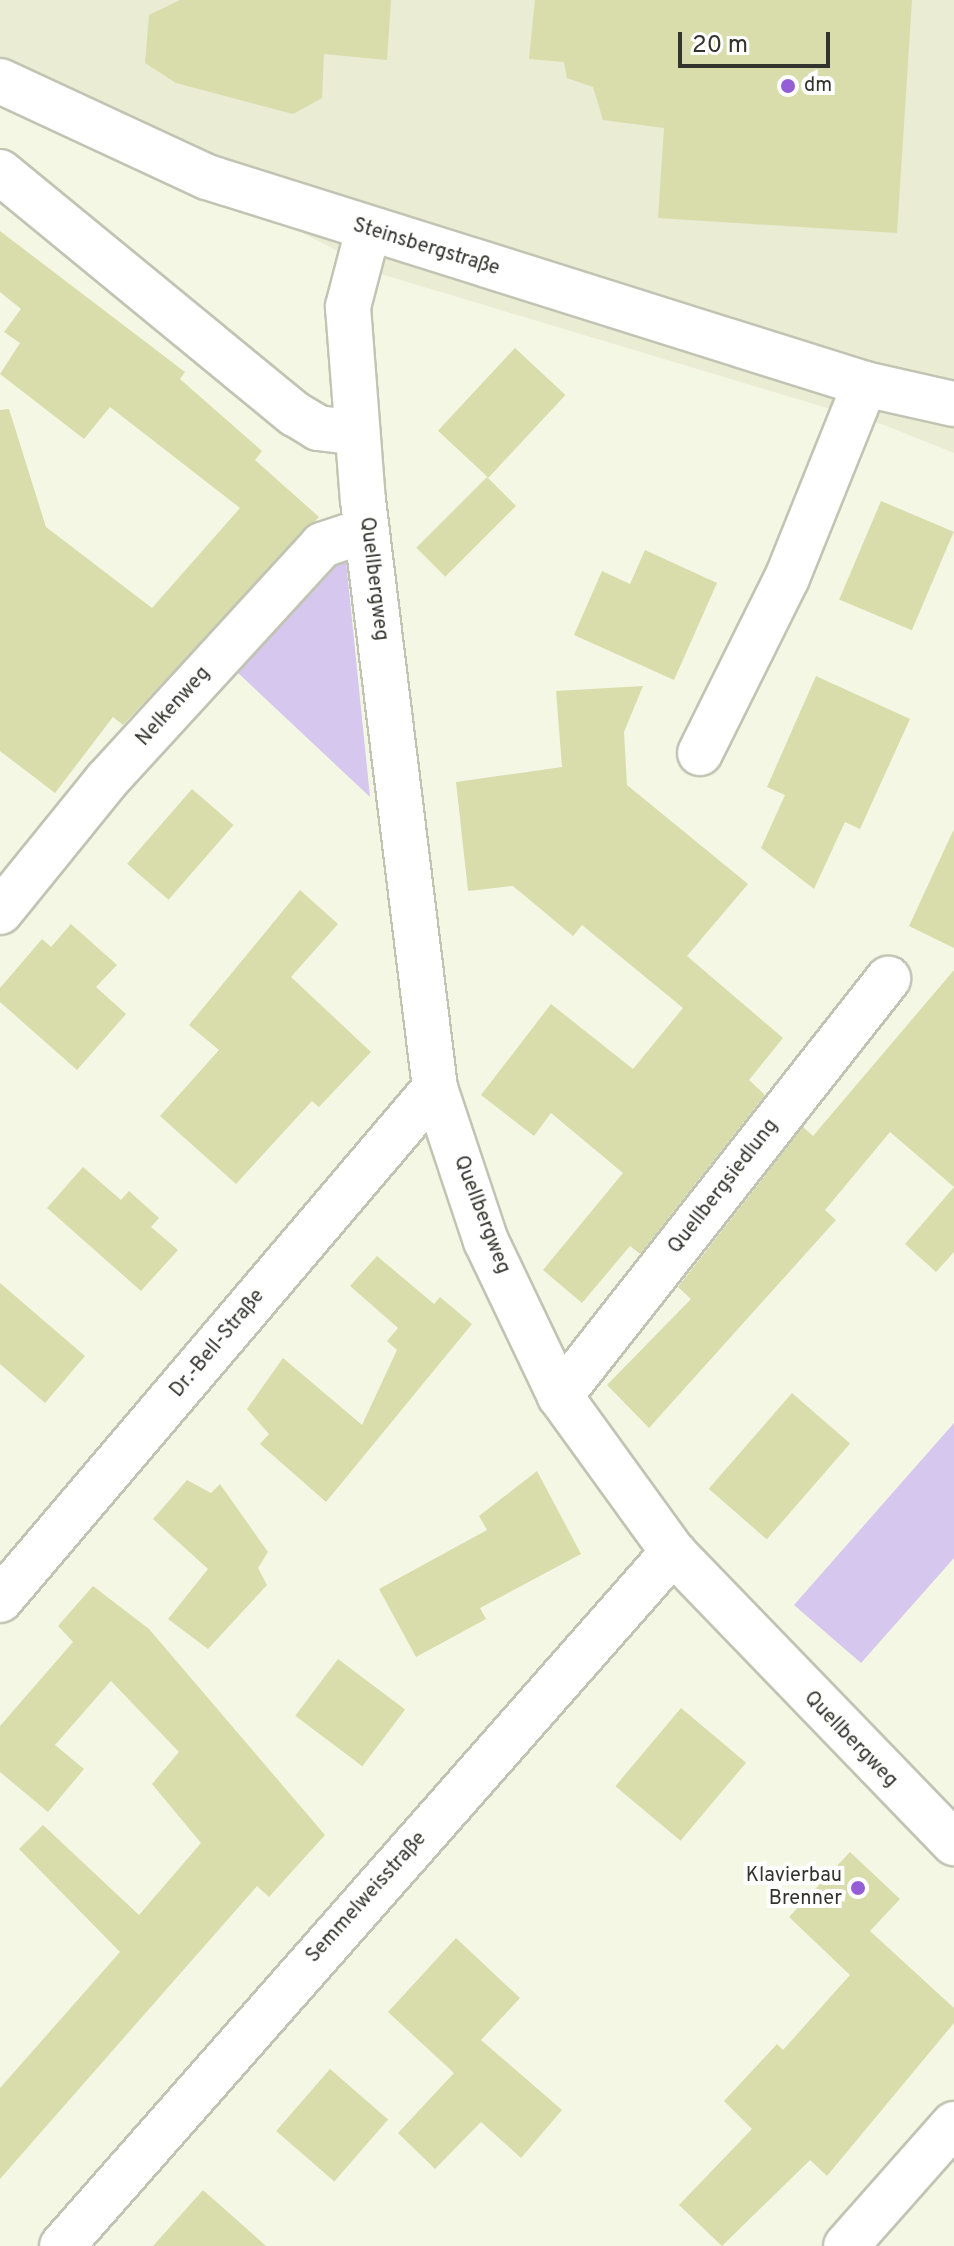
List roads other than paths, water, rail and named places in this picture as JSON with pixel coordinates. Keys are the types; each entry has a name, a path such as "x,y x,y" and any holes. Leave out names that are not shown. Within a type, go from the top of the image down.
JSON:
{"street":[{"name":"Steinsbergstraße","path":"0,81 207,177 865,384 954,404"},
{"path":"0,172 295,414 318,428 357,433"},
{"name":"Quellbergweg","path":"368,230 348,307 367,530 435,1088 486,1241 560,1396 673,1552 954,1843"},
{"path":"700,753 787,578 865,384"},
{"name":"Nelkenweg","path":"0,912 106,781 322,545 367,530"},
{"name":"Quellbergsiedlung","path":"560,1396 888,979"},
{"name":"Dr.-Bell-Straße","path":"0,1600 435,1088"},
{"name":"Semmelweisstraße","path":"62,2246 673,1552"},
{"path":"846,2246 954,2124"}],"place":[{"name":"dm","path":"788,86"},
{"name":"Klavierbau Brenner","path":"858,1888"}]}
